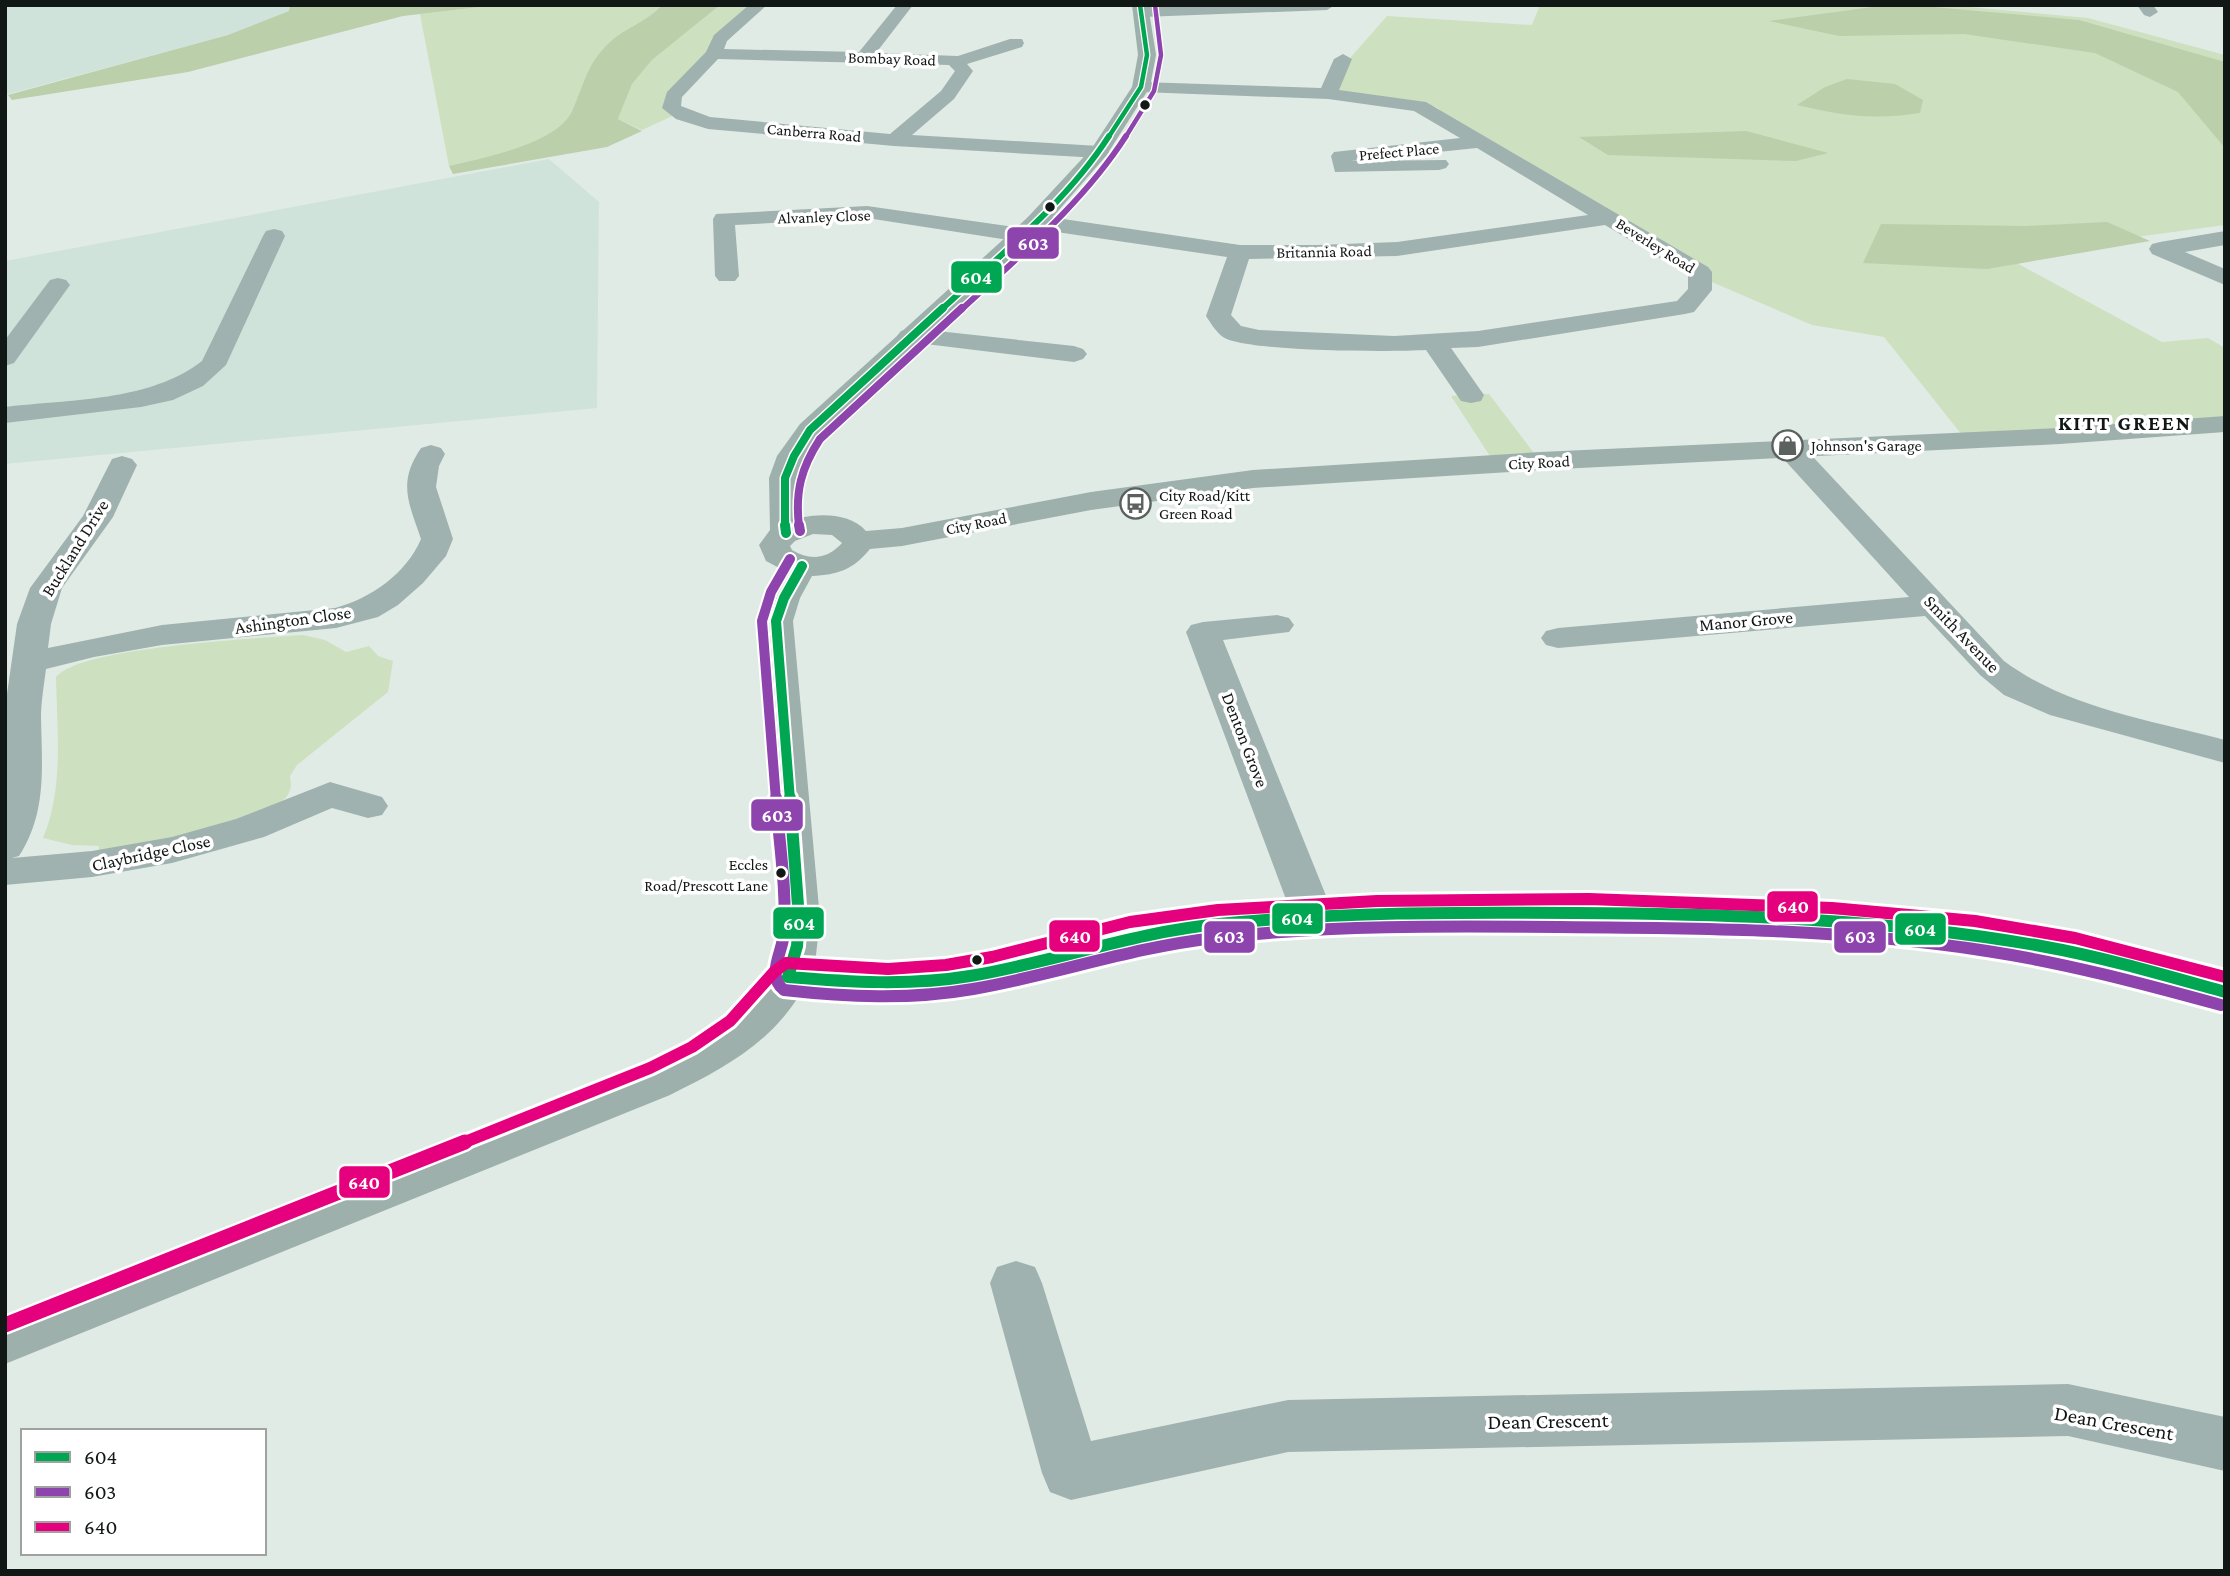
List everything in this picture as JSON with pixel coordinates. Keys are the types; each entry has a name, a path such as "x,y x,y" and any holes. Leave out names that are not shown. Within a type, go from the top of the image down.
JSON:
{"street":[{"name":"Canberra Road","path":"759,5 720,39 715,54 673,96 671,108 683,115 708,122 894,139 1099,152"},
{"path":"864,57 905,5"},
{"path":"786,533 781,484 792,454 810,430 1029,229 1099,152 1141,87 1147,55 1141,9 1327,5"},
{"path":"956,62 1016,43"},
{"name":"Bombay Road","path":"715,54 956,62 964,71 948,95 894,139"},
{"path":"1328,94 1343,59"},
{"name":"Beverley Road","path":"1141,87 1328,94 1419,106 1700,272 1700,290 1685,307 1478,339 1394,344 1259,338 1232,332 1218,316 1240,252"},
{"name":"Prefect Place","path":"1439,164 1342,168 1341,156 1481,142"},
{"path":"720,197 727,276"},
{"name":"Alvanley Close","path":"723,219 867,212 1029,229"},
{"name":"Britannia Road","path":"1029,229 1240,252 1397,249 1611,218"},
{"path":"5,415 141,399 163,394 194,380 213,365 274,236"},
{"path":"2225,238 2160,249 2225,278"},
{"path":"5,358 58,285"},
{"path":"910,337 1074,354"},
{"path":"1433,342 1471,394"},
{"name":"City Road","path":"857,541 902,537 1091,501 1253,479 2060,436 2225,424"},
{"name":"Smith Avenue","path":"1790,449 1992,668 2017,687 2036,697 2225,752"},
{"name":"Ashington Close","path":"29,663 93,647 162,635 336,618 366,610 387,598 430,556 436,539 431,519 422,502 420,485 422,470 431,454"},
{"name":"Buckland Drive","path":"5,847 19,817 26,773 14,718 29,663 34,624 46,588 98,517 122,465"},
{"path":"809,525 834,525 852,533 857,541 855,551 839,561 802,566 779,559 774,553 773,546 786,533 809,525"},
{"path":"5,1340 631,1092 689,1066 733,1039 767,1006 788,977 797,946 799,919 776,621 784,598 802,566"},
{"name":"Manor Grove","path":"1558,638 1934,605"},
{"path":"336,618 367,632"},
{"name":"Denton Grove","path":"1277,625 1203,632 1314,918"},
{"name":"Claybridge Close","path":"5,872 79,867 167,853 240,833 328,780 368,806"},
{"path":"788,977 898,984 951,978 1135,935 1216,925 1314,918 1549,912 1751,917 1921,930 2021,942 2113,961 2225,992"},
{"name":"Dean Crescent","path":"1016,1283 1071,1473 1288,1426 2068,1410 2225,1444"}],"shaded area":[{"path":"5,5 290,5 289,11 228,35 5,95"},
{"path":"549,159 599,202 597,408 5,464 5,261"}],"green space":[{"path":"290,5 497,5 403,16 188,72 12,100 8,95 228,35 289,11"},
{"path":"497,5 662,5 602,50 591,66 564,123 535,141 517,148 449,166 420,14"},
{"path":"662,5 720,5 652,60 632,84 618,119 642,131 607,147 453,174 449,166 517,148 535,141 564,123 591,66 602,50"},
{"path":"720,5 759,5 677,92 679,113 642,130 618,119 632,84 652,60"},
{"path":"1540,5 1948,5 2088,18 2225,55 2225,225 2002,255 2162,342 2208,338 2225,348 2225,424 1966,440 1884,337 1812,325 1700,277 1481,142 1436,107 1338,90 1351,57 1387,16 1532,25"},
{"path":"1911,5 2079,20 2225,62 2225,148 2178,92 2095,53 1964,34 1839,36 1769,21 1873,7"},
{"path":"1847,79 1895,84 1923,100 1920,113 1858,116 1797,105 1825,87"},
{"path":"1746,131 1828,153 1796,161 1608,155 1579,137"},
{"path":"2107,222 2150,241 1987,269 1863,263 1881,224 2026,226"},
{"path":"1489,394 1540,461 1495,464 1451,396"},
{"path":"303,635 325,640 346,652 369,646 378,656 393,661 388,692 297,765 290,776 291,786 287,796 275,805 229,823 98,853 99,846 72,845 43,838 50,819 57,779 56,677 71,667 133,651"}],"transit line":[{"name":"604","path":"786,533 783,503 785,478 794,456 810,430 1036,222 1099,152 1141,87 1147,55 1140,5"},
{"name":"603","path":"800,531 798,483 805,462 820,439 1045,232 1110,161 1154,91 1161,55 1155,5"},
{"name":"603","path":"790,559 771,592 762,621 785,919 783,943 775,975 778,986 784,990 878,997 950,993 1184,942 1260,934 1394,928 1631,928 1750,930 1928,943 2067,965 2221,1005"},
{"name":"604","path":"802,566 784,598 776,621 799,919 797,946 788,977 879,982 947,979 1002,970 1155,933 1219,924 1438,913 1602,913 1801,920 1993,938 2064,950 2225,992"},
{"name":"640","path":"5,1325 650,1068 692,1047 721,1028 774,972 786,963 888,969 946,965 992,957 1130,922 1218,910 1377,901 1589,899 1832,908 1975,921 2075,938 2225,977"}],"place":[{"name":"Johnson's Garage","path":"1788,445"},
{"name":"City Road/Kitt Green Road","path":"1136,504"},
{"name":"Eccles Road/Prescott Lane","path":"781,873"}],"district":[{"name":"KITT GREEN","path":"2125,423"}]}
